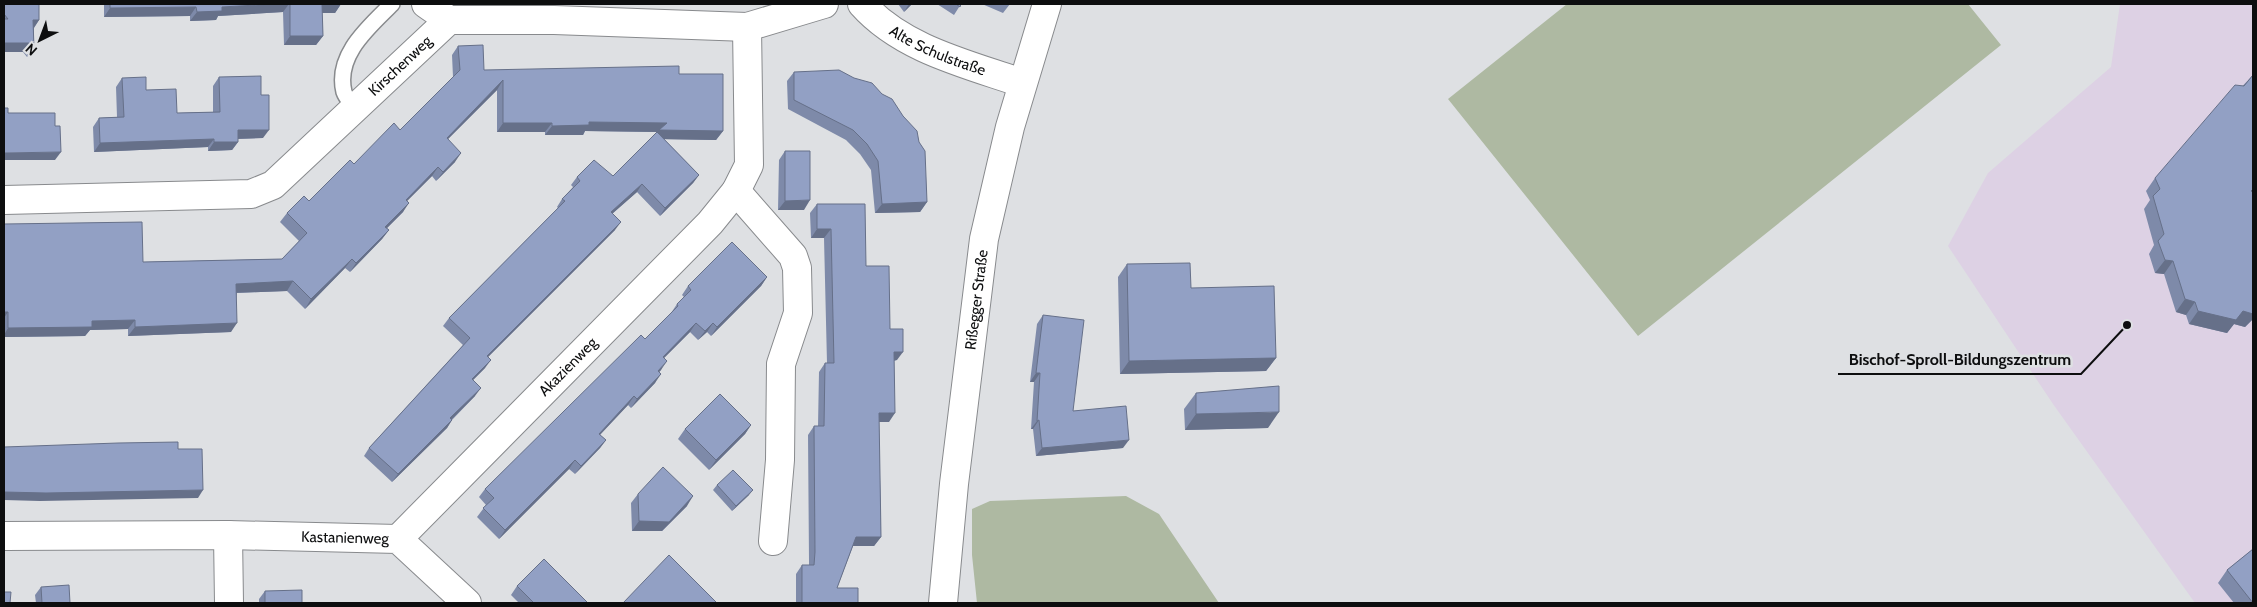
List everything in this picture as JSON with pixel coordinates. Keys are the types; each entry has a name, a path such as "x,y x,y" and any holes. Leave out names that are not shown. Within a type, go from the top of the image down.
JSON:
{"street":[{"path":"426,4 448,20 554,20 747,27 824,4"},
{"name":"Alte Schulstraße","path":"862,4 876,19 909,42 1022,83"},
{"name":"Rißegger Straße","path":"943,603 954,484 984,239 1022,83 1048,4"},
{"name":"Kirschenweg","path":"4,200 251,194 273,184 448,20"},
{"name":"Akazienweg","path":"398,539 710,223 736,191 749,165 747,27"},
{"path":"736,191 794,256 798,268 798,313 781,364 780,460 773,541"},
{"path":"228,535 229,603"},
{"name":"Kastanienweg","path":"4,536 228,535 398,539 467,603"}],"lane":[{"path":"355,109 345,94 343,78 351,48 392,4"}],"shaded area":[{"path":"2120,4 2253,4 2253,603 2195,603 2053,404 1948,246 1988,173 2111,67"}],"green space":[{"path":"1567,4 1968,4 2001,45 1638,336 1448,99"},
{"path":"1126,496 1159,514 1219,603 977,603 972,555 972,509 990,501"}],"building":[{"path":"4,4 39,4 39,20 33,20 34,48 29,43 4,43 4,19 8,19 4,14"},
{"path":"110,4 274,4 222,7 222,11 197,12 196,7 110,8"},
{"path":"290,4 322,4 323,36 290,36"},
{"path":"483,45 484,70 679,66 679,74 723,74 723,131 659,130 667,123 589,122 589,125 552,126 552,123 503,123 503,80 447,138 461,153 443,172 438,167 406,200 409,203 385,227 389,230 356,263 352,259 311,299 293,281 236,284 237,323 135,327 135,320 92,321 92,327 8,328 8,312 4,312 4,224 142,222 143,262 282,259 307,233 287,213 304,196 309,201 350,160 354,164 394,123 400,130 460,70 458,46"},
{"path":"839,70 854,78 872,83 882,94 892,99 903,116 917,131 919,142 925,151 927,202 882,204 878,161 867,144 853,130 794,100 794,72"},
{"path":"2253,75 2253,189 2251,191 2253,192 2253,314 2243,311 2236,320 2198,311 2195,302 2185,299 2173,261 2165,260 2158,241 2164,234 2153,196 2160,189 2155,178 2235,85 2244,86"},
{"path":"261,76 261,95 269,95 269,130 238,130 238,142 214,142 214,139 100,143 99,118 124,117 122,78 146,77 146,90 176,89 177,113 220,112 219,77"},
{"path":"4,108 8,108 8,113 55,113 55,126 60,126 61,152 4,153"},
{"path":"657,132 699,175 665,208 642,184 611,212 621,222 487,356 491,360 472,379 481,388 398,474 369,448 470,338 449,318 565,201 562,199 580,181 577,177 594,160 613,176"},
{"path":"785,151 810,151 810,200 785,201"},
{"path":"817,204 865,204 866,266 889,266 890,329 903,329 903,352 894,352 895,413 879,413 881,537 856,537 837,588 858,588 858,603 802,603 802,565 814,565 815,552 814,426 824,426 825,363 834,363 831,229 817,229"},
{"path":"732,242 767,277 717,327 713,323 705,331 696,323 663,357 667,361 658,371 661,374 637,399 634,396 599,434 606,440 581,466 575,460 505,530 483,508 494,498 485,489 641,335 645,339 678,306 677,304 691,290 688,286"},
{"path":"1190,263 1191,288 1274,286 1276,358 1129,361 1127,264"},
{"path":"1043,315 1084,320 1073,411 1126,406 1129,440 1042,448 1039,420 1037,421 1040,373 1036,373"},
{"path":"1279,386 1279,412 1196,414 1196,393"},
{"path":"720,394 751,425 716,460 685,429"},
{"path":"178,442 178,449 202,449 203,490 4,492 4,447"},
{"path":"663,467 693,496 669,522 639,521 638,494"},
{"path":"733,470 753,490 736,506 717,485"},
{"path":"2253,549 2253,603 2227,570"},
{"path":"669,555 717,603 623,603"},
{"path":"544,559 588,603 534,603 517,586"},
{"path":"69,585 70,603 42,603 41,587"},
{"path":"302,590 302,603 265,603 265,591"},
{"path":"4,592 11,592 10,603 4,603"}],"place":[{"name":"Bischof-Sproll-Bildungszentrum","path":"2127,325"}]}
